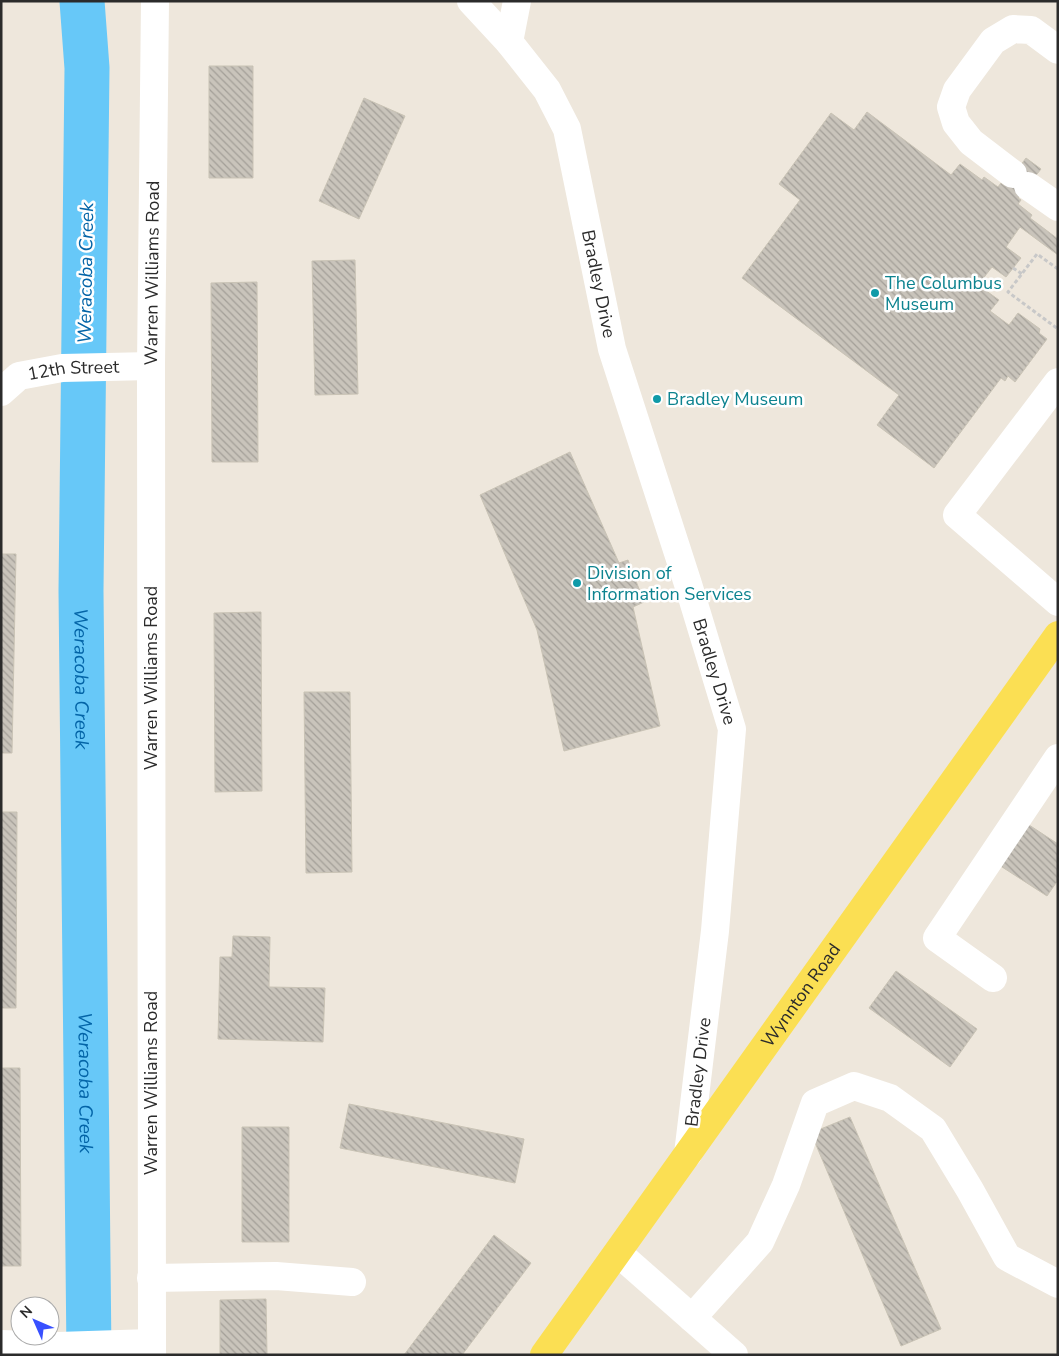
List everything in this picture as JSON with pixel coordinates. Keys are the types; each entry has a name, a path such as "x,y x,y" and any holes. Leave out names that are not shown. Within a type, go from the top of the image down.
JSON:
{"main road":[{"name":"Wynnton Road","path":"544,1355 1058,635"}],"street":[{"name":"Warren Williams Road","path":"152,1349 151,366 155,1"},
{"name":"Bradley Drive","path":"471,1 509,42 547,90 567,129 612,349 688,584 732,729 715,930 688,1154"},
{"path":"509,42 518,1"},
{"path":"1058,50 1031,30 1012,29 993,42 957,90 951,107 956,123 971,142 1058,207"},
{"name":"12th Street","path":"1,392 19,376 62,368 151,366"},
{"path":"1058,382 957,515 1058,602"},
{"path":"993,978 936,938 1055,767"},
{"path":"692,1318 760,1242 786,1184 815,1103 854,1086 890,1098 933,1129 970,1190 1007,1257 1058,1284"},
{"path":"618,1253 734,1355"},
{"path":"152,1278 276,1276 352,1282"},
{"path":"1,1344 111,1345 152,1349"}],"path":[{"path":"1058,269 1037,254 1008,292 1058,329"},
{"path":"1013,268 1022,274"}],"building":[{"path":"209,66 253,66 253,178 209,178"},
{"path":"364,98 405,116 359,219 319,201"},
{"name":"The Columbus Museum","path":"867,112 951,175 960,164 982,180 984,177 998,187 1001,183 1005,186 1026,158 1041,169 1018,198 1021,200 1018,204 1032,215 1030,218 1058,239 1058,255 1020,227 1006,247 1021,258 1006,277 992,267 978,285 999,300 990,311 1009,325 1018,313 1040,329 1039,333 1047,339 1015,382 1008,376 1005,381 1001,378 934,468 877,425 899,395 742,278 800,200 779,184 831,113 854,130"},
{"path":"355,260 358,394 315,395 312,261"},
{"path":"257,282 258,462 212,462 211,283"},
{"name":"Division of Information Services","path":"570,452 619,563 628,560 644,602 633,607 660,726 564,751 537,630 480,495"},
{"path":"1,554 16,554 12,753 1,753"},
{"path":"261,612 262,791 215,792 214,613"},
{"path":"304,692 350,692 352,872 306,873"},
{"path":"1,812 17,812 16,1008 1,1008"},
{"path":"1026,823 1058,844 1058,880 1047,896 999,865"},
{"path":"233,936 270,937 269,987 325,988 323,1042 218,1039 220,957 232,957"},
{"path":"896,971 977,1029 950,1067 869,1008"},
{"path":"1,1068 20,1068 21,1266 1,1266"},
{"path":"349,1104 524,1139 515,1183 340,1148"},
{"path":"850,1117 941,1329 901,1346 811,1133"},
{"path":"242,1127 289,1127 289,1242 242,1242"},
{"path":"494,1235 531,1263 462,1355 404,1355"},
{"path":"266,1299 267,1355 220,1355 220,1300"}],"waterway":[{"name":"Weracoba Creek","path":"82,1 87,68 81,591 89,1355"}],"place":[{"name":"The Columbus Museum","path":"875,293"},
{"name":"Bradley Museum","path":"657,399"},
{"name":"Division of Information Services","path":"577,583"}]}
